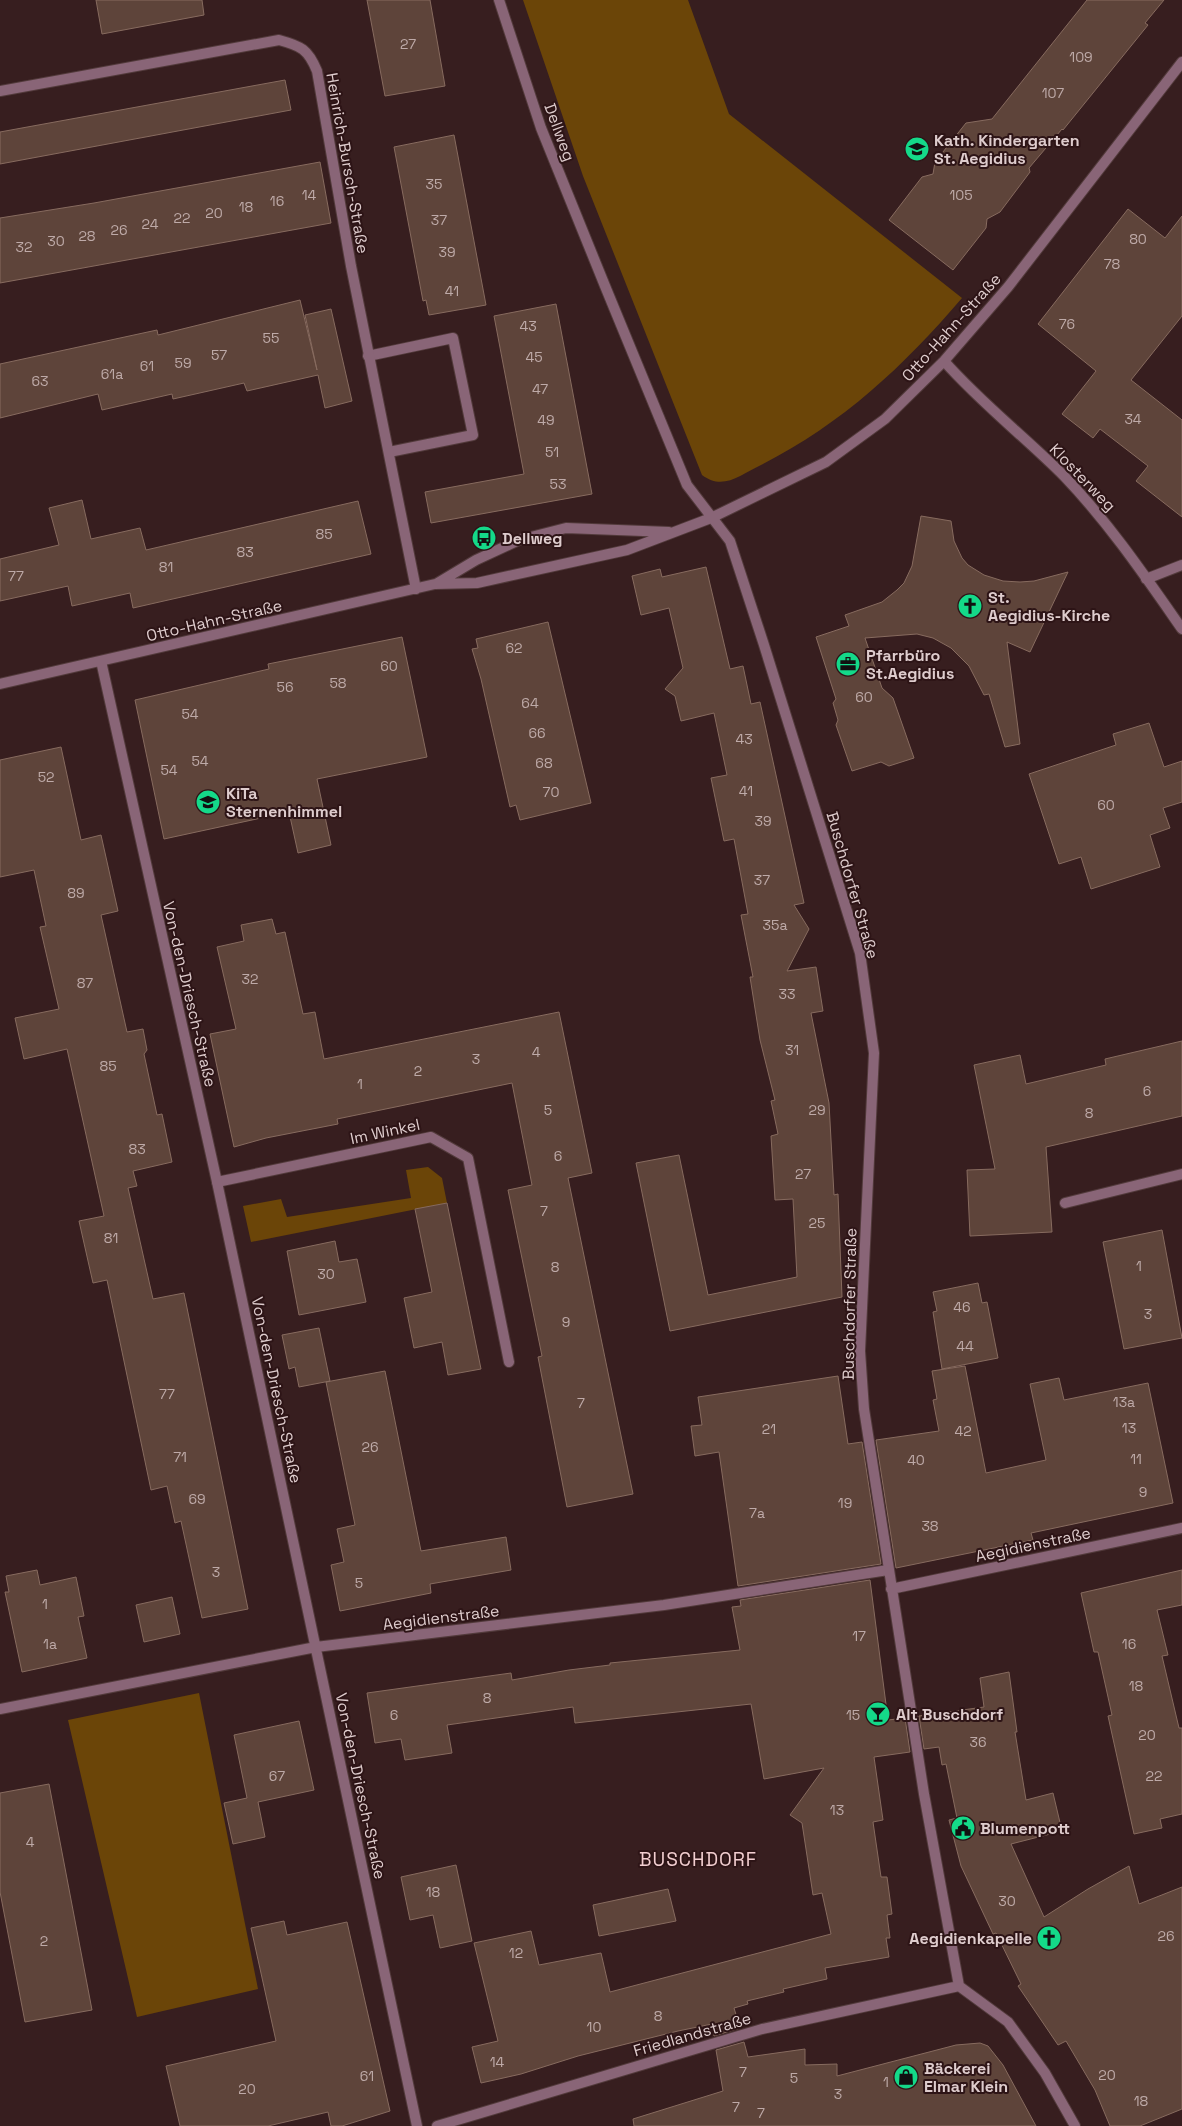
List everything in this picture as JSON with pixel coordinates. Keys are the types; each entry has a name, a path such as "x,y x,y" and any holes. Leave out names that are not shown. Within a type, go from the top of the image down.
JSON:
{"street":[{"name":"Dellweg","path":"499,0 542,128 604,286 687,485 711,518"},
{"name":"Heinrich-Bursch-Straße","path":"0,90 279,40 296,45 310,55 317,71 368,356 416,589"},
{"name":"Otto-Hahn-Straße","path":"0,684 435,584 477,583 627,550 711,518 826,462 885,419 944,361 1008,287 1182,62"},
{"path":"368,356 453,338 473,435 389,452"},
{"name":"Klosterweg","path":"944,361 961,381 1064,476 1106,522 1182,629"},
{"name":"Buschdorfer Straße","path":"711,518 730,541 860,952 874,1053 860,1351 864,1409 924,1794 959,1986"},
{"name":"Otto-Hahn-Straße","path":"435,584 476,560 519,540 566,528 674,532"},
{"path":"1146,579 1182,565"},
{"name":"Von-den-Driesch-Straße","path":"101,661 217,1182 417,2126"},
{"name":"Im Winkel","path":"217,1182 432,1137 468,1158 509,1362"},
{"path":"1065,1203 1182,1174"},
{"name":"Aegidienstraße","path":"891,1589 1182,1528"},
{"name":"Aegidienstraße","path":"0,1709 316,1646 664,1605 888,1570"},
{"path":"959,1986 1008,2022 1045,2073 1075,2126"},
{"name":"Friedlandstraße","path":"437,2126 762,2029 959,1986"}],"shaded area":[{"path":"523,0 688,0 729,114 962,298 918,347 894,370 870,392 818,431 791,449 732,480 717,482 702,475 583,176"},
{"path":"428,1167 442,1178 447,1203 251,1242 243,1206 281,1199 287,1217 411,1198 406,1170"},
{"path":"199,1693 258,1989 137,2017 68,1720"}],"building":[{"path":"96,0 202,0 204,15 102,34"},
{"path":"367,0 430,0 445,86 385,96"},
{"path":"1087,0 1164,0 1145,23 1148,25 1063,130 1029,168 1030,172 1000,212 987,219 986,228 953,270 889,220 922,177 933,174 935,162 966,123 992,119"},
{"path":"285,80 291,110 0,164 0,132"},
{"path":"454,135 486,305 429,315 426,300 423,301 394,147"},
{"path":"320,162 331,223 0,283 0,218"},
{"path":"1128,209 1165,238 1182,216 1182,316 1131,380 1182,420 1182,517 1136,481 1148,466 1100,429 1093,438 1062,414 1096,371 1038,324"},
{"path":"300,300 317,370 305,315 331,309 352,401 325,408 318,375 247,391 244,383 173,399 172,394 102,410 98,394 0,418 0,364 157,330 158,335"},
{"path":"556,304 592,494 431,523 425,492 524,474 494,316"},
{"path":"82,500 91,539 140,528 146,550 358,501 371,554 133,608 130,593 72,606 68,586 0,601 0,559 59,545 49,508"},
{"name":"St. Aegidius-Kirche","path":"921,516 951,521 954,541 962,558 968,565 984,575 1003,581 1020,582 1034,581 1068,572 1030,652 1007,642 1020,744 1005,747 989,694 984,695 969,666 951,648 933,638 917,634 865,638 882,688 893,698 914,758 889,766 881,762 852,771 836,725 838,720 833,703 836,699 816,637 849,626 845,615 882,602 904,583 912,566"},
{"path":"706,567 730,669 743,666 751,704 760,702 804,903 794,905 809,929 787,971 816,967 823,1011 811,1013 829,1103 834,1195 838,1194 842,1297 670,1331 636,1163 679,1155 708,1295 797,1277 793,1199 775,1200 771,1136 778,1134 771,1101 775,1100 760,1040 750,977 753,977 741,915 748,914 734,839 724,841 711,778 727,775 714,713 681,721 675,696 665,689 683,668 669,608 641,615 632,576 660,569 662,577"},
{"path":"548,622 591,803 520,820 516,805 510,807 481,679 472,649 478,648 476,639"},
{"path":"402,637 427,757 317,779 331,845 298,853 289,812 164,839 135,700 269,669 268,664"},
{"path":"1149,723 1164,767 1182,761 1182,802 1163,808 1170,828 1150,835 1160,867 1091,889 1081,857 1059,864 1029,774 1116,745 1113,734"},
{"path":"61,747 81,840 101,835 118,911 101,915 127,1032 143,1029 147,1050 144,1054 157,1115 162,1114 172,1162 133,1171 137,1186 128,1188 153,1299 184,1293 248,1609 202,1618 181,1521 175,1523 167,1486 151,1490 107,1280 93,1283 79,1221 104,1216 67,1049 24,1059 15,1018 59,1009 40,927 46,926 34,870 0,877 0,760"},
{"path":"272,919 276,934 285,932 303,1014 315,1012 324,1059 559,1012 592,1173 568,1178 633,1494 567,1507 538,1357 542,1356 508,1190 532,1185 512,1083 337,1119 338,1124 266,1138 234,1147 210,1034 236,1029 217,947 244,941 241,925"},
{"path":"1182,1041 1182,1116 1046,1147 1052,1232 970,1236 967,1170 995,1169 974,1065 1020,1055 1026,1084 1106,1065 1105,1059"},
{"path":"447,1203 481,1369 448,1375 442,1342 414,1348 404,1298 432,1292 415,1209"},
{"path":"1162,1230 1182,1338 1124,1349 1103,1242"},
{"path":"335,1241 339,1262 357,1259 366,1302 299,1315 287,1251"},
{"path":"978,1283 982,1303 987,1302 998,1358 942,1369 933,1312 937,1311 933,1292"},
{"path":"319,1328 330,1381 299,1387 295,1367 289,1369 282,1335"},
{"path":"965,1366 986,1473 1046,1460 1030,1384 1059,1378 1064,1400 1148,1383 1173,1503 1031,1533 1033,1540 896,1568 876,1440 939,1431 933,1400 937,1399 932,1371"},
{"path":"385,1371 421,1551 506,1537 511,1570 430,1584 431,1593 340,1611 331,1565 344,1562 337,1529 355,1525 326,1382"},
{"path":"838,1376 848,1444 862,1442 881,1564 738,1586 719,1452 695,1456 691,1426 702,1425 698,1397"},
{"path":"37,1570 40,1585 76,1577 84,1616 78,1617 87,1658 22,1672 5,1592 9,1592 6,1576"},
{"path":"1182,1570 1182,1605 1157,1610 1168,1655 1162,1656 1179,1728 1182,1728 1182,1814 1160,1819 1162,1828 1134,1834 1108,1716 1112,1715 1098,1652 1094,1652 1081,1593"},
{"path":"870,1580 888,1720 905,1718 910,1752 874,1757 883,1820 873,1822 881,1877 887,1877 892,1914 887,1915 890,1938 886,1938 889,1957 825,1968 827,1979 783,1989 784,1992 747,2001 748,2004 734,2008 740,2028 714,2036 712,2024 678,2031 578,2056 521,2074 481,2083 472,2047 498,2041 474,1943 531,1931 539,1965 601,1953 610,1992 831,1934 822,1893 813,1895 802,1823 790,1815 824,1768 764,1779 751,1704 575,1723 573,1707 447,1725 452,1753 405,1760 401,1739 375,1743 367,1693 511,1673 512,1680 610,1665 610,1663 740,1650 732,1607 741,1606 740,1600"},
{"path":"172,1597 180,1634 144,1642 136,1605"},
{"path":"1009,1672 1017,1732 1015,1732 1026,1800 1053,1793 1062,1831 1011,1844 1044,1917 1129,1866 1139,1904 1182,1887 1182,2109 1140,2126 1110,2126 1095,2090 1066,2041 1058,2045 1018,1986 1021,1984 996,1933 993,1934 961,1866 949,1820 957,1818 946,1764 942,1765 939,1747 924,1749 919,1716 984,1707 980,1678"},
{"path":"299,1721 314,1790 258,1802 265,1837 233,1844 224,1803 247,1798 234,1735"},
{"path":"49,1784 92,2010 25,2022 0,1892 0,1793"},
{"path":"456,1865 472,1941 440,1948 433,1915 410,1920 401,1877"},
{"path":"668,1889 676,1921 599,1936 593,1905"},
{"path":"284,1921 287,1935 347,1922 390,2111 342,2126 331,2126 328,2112 268,2126 180,2126 166,2066 276,2041 251,1928"},
{"path":"744,2042 748,2057 805,2049 805,2065 837,2064 837,2076 956,2045 980,2043 988,2046 1003,2065 1036,2126 634,2126 633,2119 723,2091 716,2050"}],"place":[{"name":"Kath. Kindergarten St. Aegidius","path":"917,149"},
{"name":"Dellweg","path":"484,538"},
{"name":"St. Aegidius-Kirche","path":"970,606"},
{"name":"Pfarrbüro St.Aegidius","path":"848,664"},
{"name":"KiTa Sternenhimmel","path":"208,802"},
{"name":"Alt Buschdorf","path":"878,1714"},
{"name":"Blumenpott","path":"963,1828"},
{"name":"Aegidienkapelle","path":"1049,1938"},
{"name":"Bäckerei Elmar Klein","path":"906,2077"}],"district":[{"name":"BUSCHDORF","path":"698,1859"}]}
